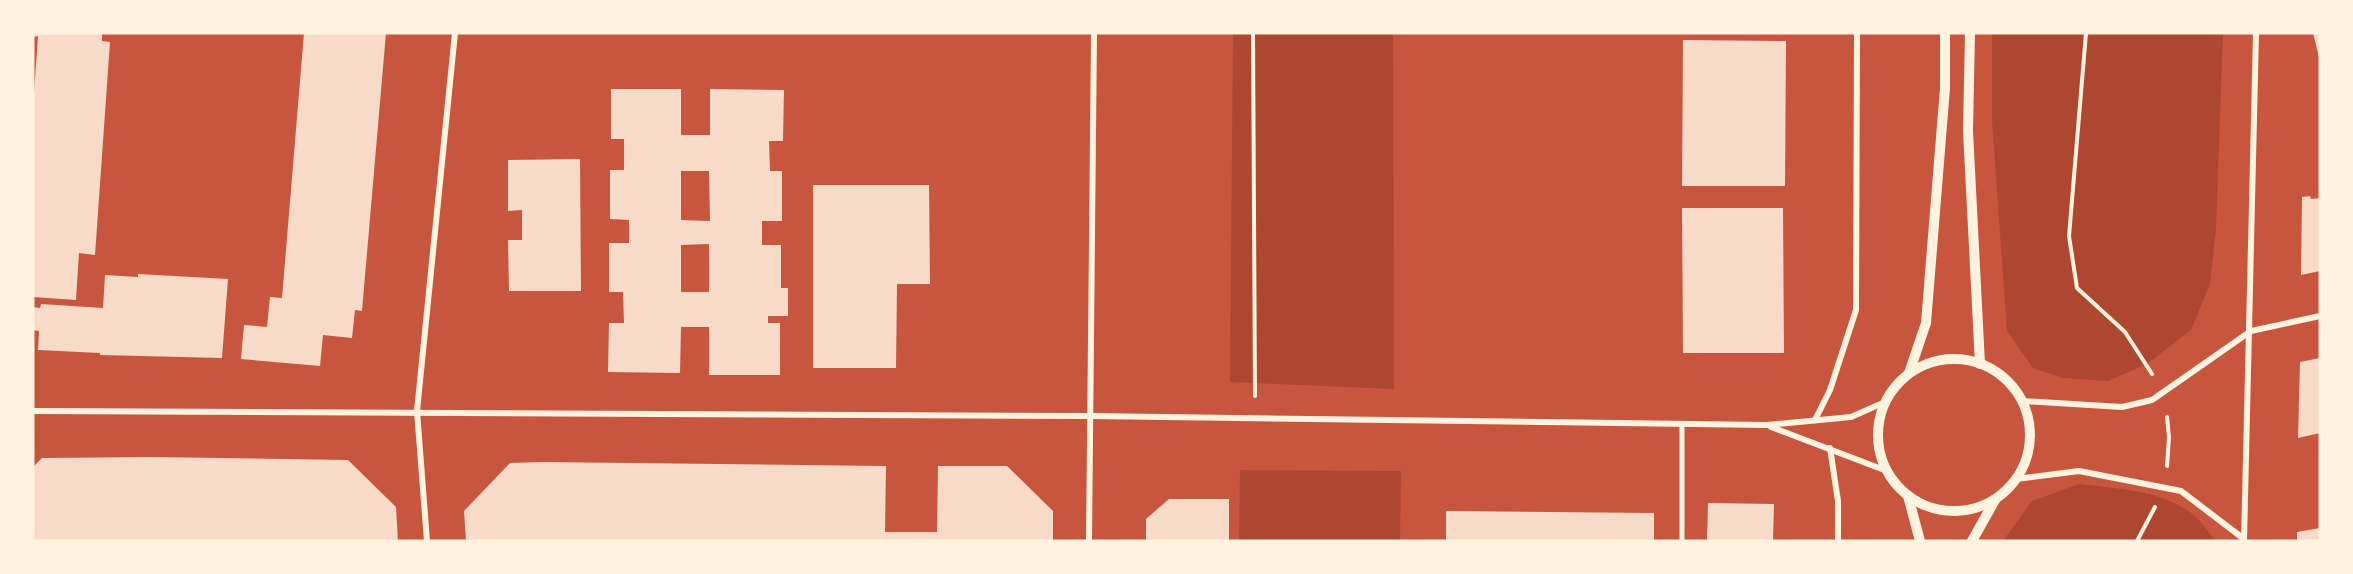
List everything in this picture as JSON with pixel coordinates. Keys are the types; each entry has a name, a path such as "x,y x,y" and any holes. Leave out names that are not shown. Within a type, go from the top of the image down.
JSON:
{"street":[{"path":"427,541 417,411 455,33"},
{"path":"1089,541 1094,33"},
{"path":"1815,420 1830,390 1856,310 1857,33"},
{"path":"1909,373 1926,323 1945,88 1945,33"},
{"path":"1970,33 1968,131 1980,364"},
{"path":"2244,540 2256,33"},
{"path":"2022,401 2122,407 2152,400 2250,331 2320,316"},
{"path":"1962,359 1980,364 2005,379 2022,401 2029,420 2030,441 2026,461 2016,480 1995,500 1981,507 1951,512 1936,510 1908,496 1887,471 1880,454 1878,436 1885,402 1895,386 1909,373 1925,364 1962,359"},
{"path":"33,411 417,411 1091,416 1767,426 1851,417 1885,402"},
{"path":"1682,424 1682,541"},
{"path":"1767,426 1887,471"},
{"path":"1830,448 1838,501 1838,541"},
{"path":"2016,480 2079,471 2181,490 2244,540"},
{"path":"1908,496 1920,541"},
{"path":"1972,541 1995,500"}],"path":[{"path":"1253,33 1255,418"},
{"path":"2086,33 2069,237 2077,288 2125,332 2163,393 2169,437 2166,488 2137,541"}],"shaded area":[{"path":"1233,33 1393,33 1394,389 1230,382"},
{"path":"1992,33 2223,33 2216,229 2210,284 2191,330 2147,364 2108,381 2063,378 2033,368 2007,331 1992,120"},
{"path":"1240,470 1401,471 1400,541 1239,541"},
{"path":"2079,484 2142,493 2172,502 2186,509 2198,519 2215,541 2003,541 2032,501"}],"building":[{"path":"34,33 102,33 102,41 110,42 95,255 79,253 76,300 33,297 33,108 38,36 34,37"},
{"path":"304,33 386,33 362,311 355,310 352,338 323,335 320,366 241,359 244,325 267,327 270,297 282,298"},
{"path":"2313,33 2320,33 2320,57 2319,57"},
{"path":"1683,40 1786,41 1785,186 1682,186"},
{"path":"611,89 681,89 681,135 710,135 710,89 784,90 783,141 769,141 770,171 782,171 782,221 762,221 762,245 781,245 781,288 788,288 788,316 768,316 768,323 780,323 780,375 709,375 709,327 681,327 680,373 608,372 609,323 624,323 623,292 609,292 609,243 629,243 629,220 610,219 610,170 624,170 624,139 611,139","holes":["681,171 709,171 710,221 681,220","709,244 709,292 681,292 681,245"]},
{"path":"580,159 581,291 509,291 508,240 522,240 522,210 508,211 508,160"},
{"path":"813,185 929,185 930,284 897,284 896,368 813,368"},
{"path":"2310,196 2311,199 2320,198 2320,271 2301,275 2302,197"},
{"path":"1682,208 1783,208 1784,353 1683,353"},
{"path":"138,274 228,279 222,358 100,355 100,353 38,350 39,331 33,330 33,307 40,308 41,304 103,308 105,275 138,277"},
{"path":"2320,358 2320,433 2298,438 2300,362"},
{"path":"42,458 348,460 396,507 398,541 33,541 33,467"},
{"path":"510,463 886,466 885,532 937,532 938,466 1007,466 1053,511 1053,541 466,541 464,511"},
{"path":"1169,499 1229,499 1229,541 1146,541 1146,519"},
{"path":"1708,503 1774,504 1773,541 1707,541"},
{"path":"1446,511 1654,513 1654,541 1446,541"},
{"path":"2320,528 2320,541 2297,541 2297,532"}]}
